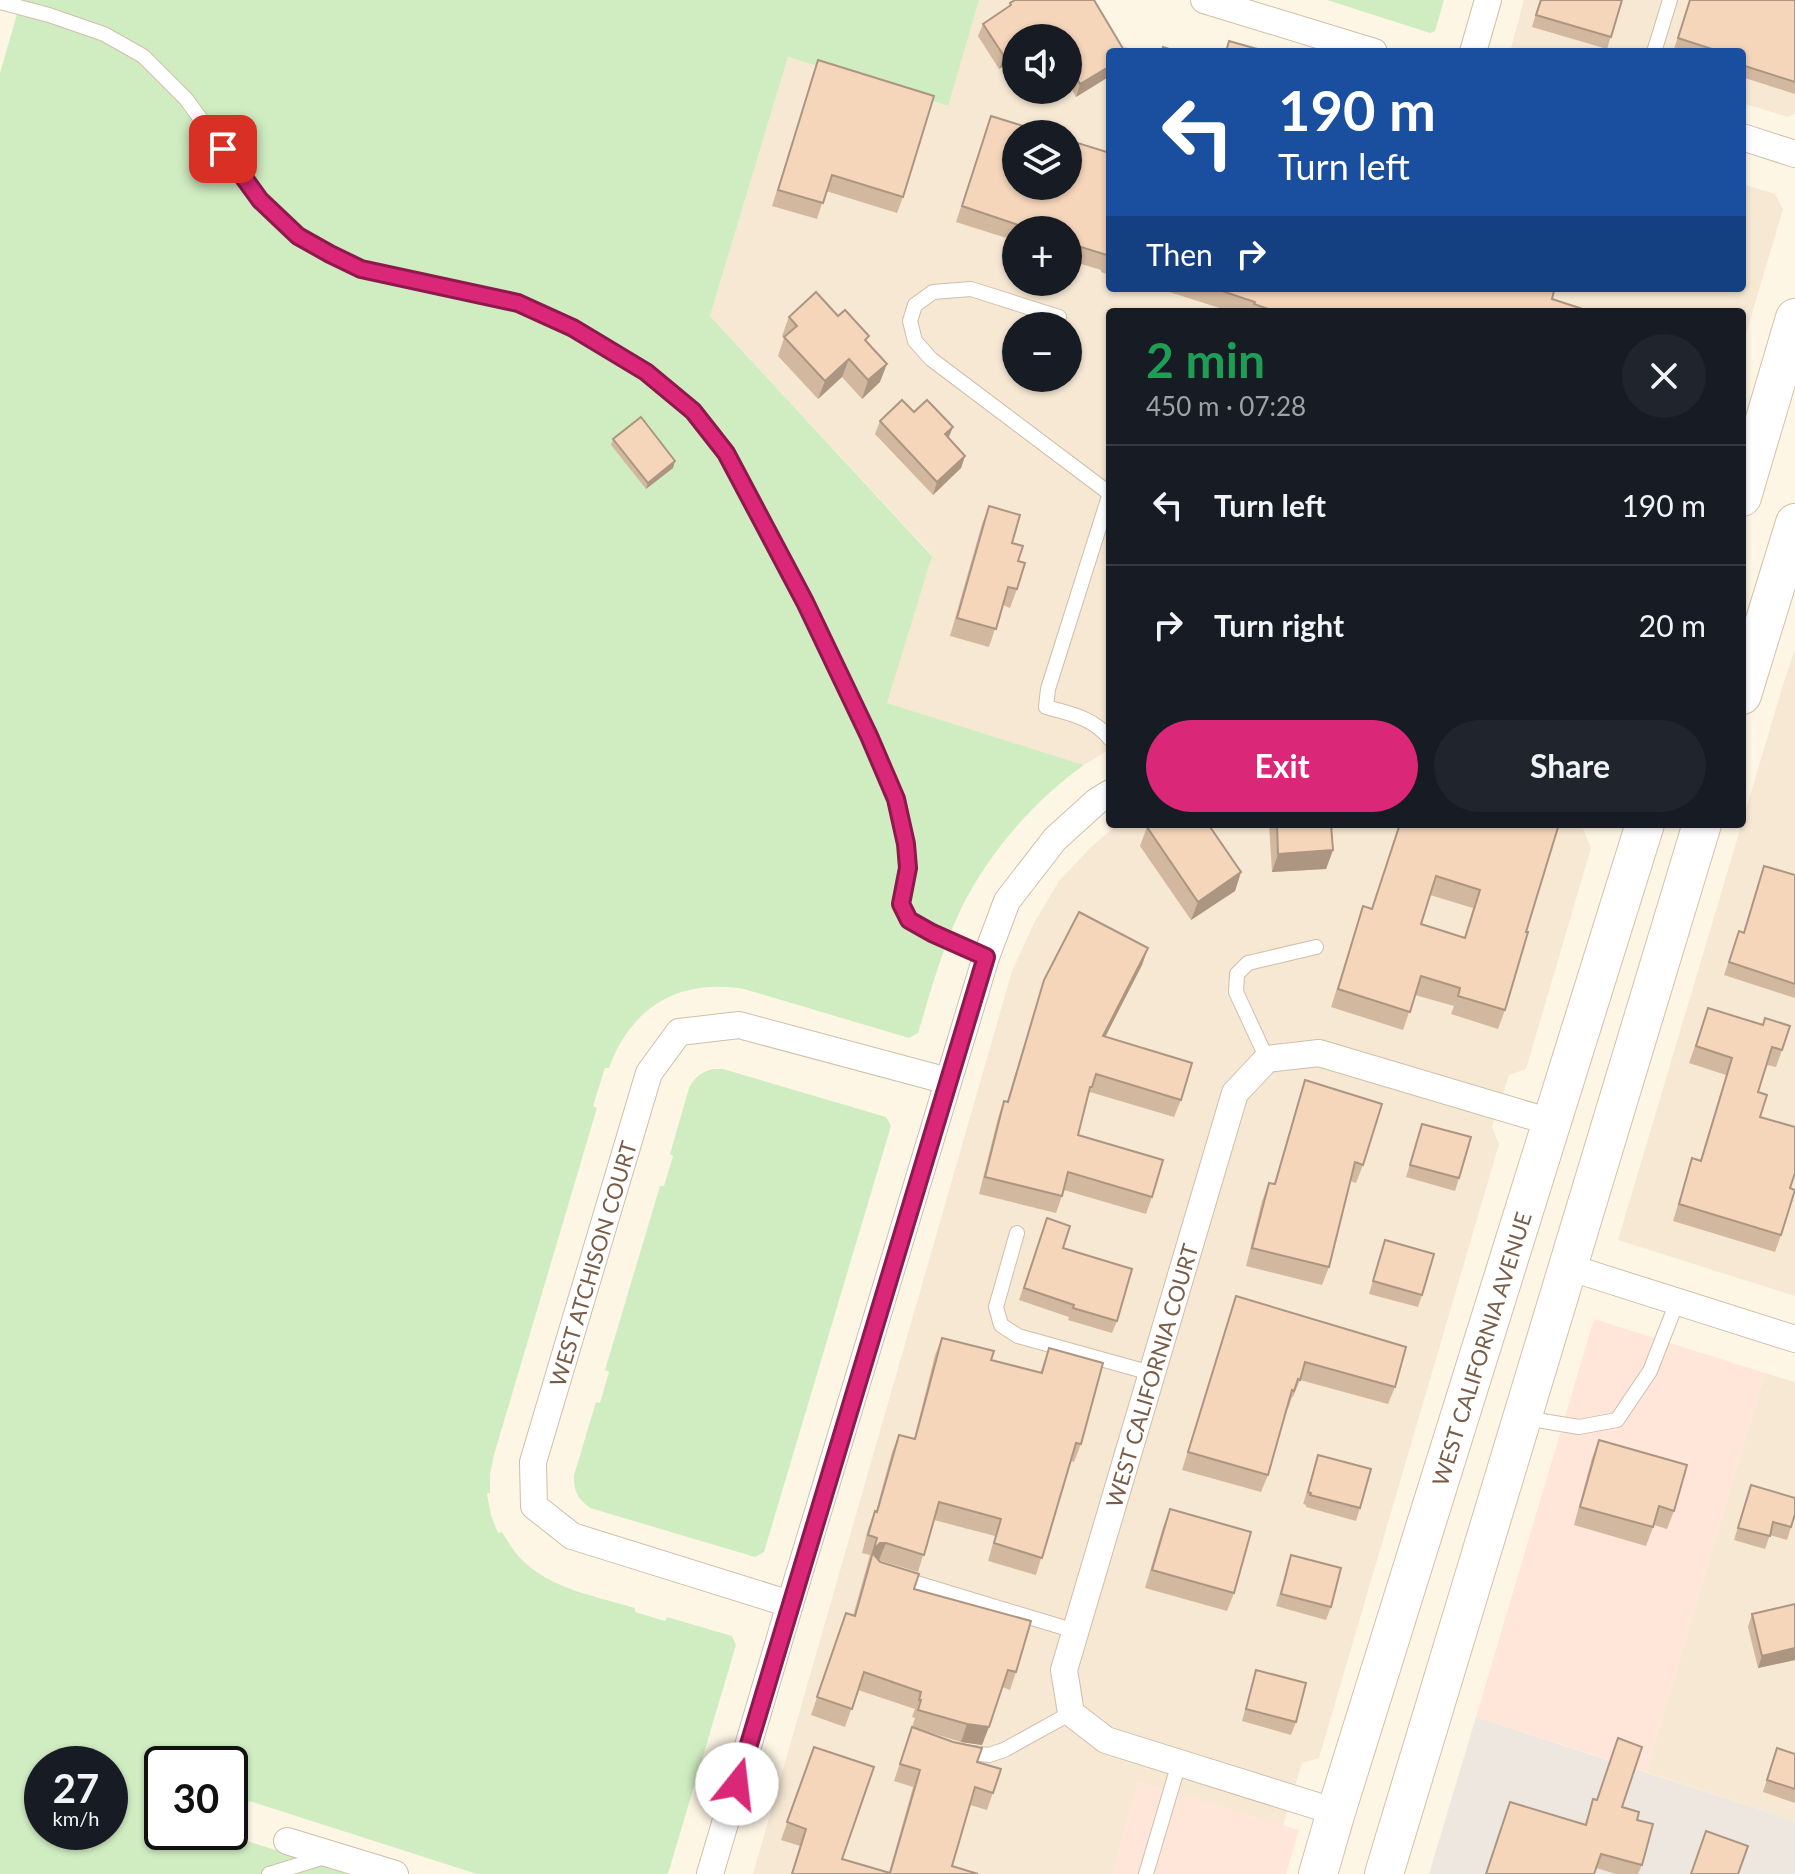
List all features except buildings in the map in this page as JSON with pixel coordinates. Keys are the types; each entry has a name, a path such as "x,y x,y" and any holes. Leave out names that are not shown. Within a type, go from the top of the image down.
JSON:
{"main road":[{"path":"1746,483 1795,318"},
{"path":"1746,682 1795,523"},
{"name":"WEST CALIFORNIA AVENUE","path":"1318,1874 1644,828"},
{"path":"1384,1874 1700,828"}],"street":[{"path":"1204,0 1361,48"},
{"path":"1474,48 1488,0"},
{"path":"1746,138 1795,154"},
{"path":"710,1874 986,957 1007,901 1055,839 1106,795"},
{"name":"WEST ATCHISON COURT","path":"790,1604 572,1536 534,1506 533,1462 649,1073 679,1032 739,1025 948,1081"},
{"path":"1267,1059 1319,1053 1551,1122"},
{"name":"WEST CALIFORNIA COURT","path":"1071,1713 1064,1670 1151,1373 1235,1093 1267,1059"},
{"path":"1568,1267 1795,1339"},
{"path":"1071,1713 1106,1740 1336,1812"},
{"path":"287,1841 395,1874"}],"lane":[{"path":"1655,48 1670,0"},
{"path":"0,2 104,34 143,56 186,99 260,200 298,236 361,269 492,296 532,309 573,328 646,372 693,411 726,453 805,602 896,799 908,868 901,904 909,920 986,957"},
{"path":"1043,312 971,289 933,292 915,305 910,321 915,341 931,359 1106,491"},
{"path":"1106,503 1048,689 1046,707 1076,715 1100,726 1106,734"},
{"path":"1267,1059 1236,992 1237,974 1248,963 1316,947"},
{"path":"1017,1233 996,1307 1001,1325 1018,1336 1151,1373"},
{"path":"1522,1418 1579,1427 1617,1420 1650,1371 1677,1302"},
{"path":"892,1575 1075,1631"},
{"path":"953,1749 989,1755 1071,1713"},
{"path":"1146,1874 1179,1763"},
{"path":"269,1874 333,1855"}],"shaded area":[{"path":"979,0 1092,0 1120,44 1128,48 1106,48 1106,292 1746,292 1746,185 1775,194 1783,209 1746,334 1746,308 1106,308 1106,751 1084,765 886,703 932,555 710,316 788,57 947,106"},
{"path":"1524,0 1795,0 1795,114 1788,117 1746,104 1746,48 1511,48"},
{"path":"1795,649 1795,1296 1618,1240 1740,828 1746,828 1746,809"},
{"path":"1113,828 1583,828 1591,848 1526,1069 1509,1075 1492,1127 1499,1144 1319,1758 1302,1763 1283,1826 1139,1782 1112,1874 753,1874 1012,971 1034,923 1059,881"},
{"path":"1594,1319 1765,1373 1646,1772 1476,1717"},
{"path":"1765,1373 1795,1382 1795,1821 1646,1772"},
{"path":"1476,1717 1795,1821 1795,1874 1429,1874"},
{"path":"1139,1782 1299,1830 1286,1874 1112,1874"}],"green space":[{"path":"21,0 979,0 948,106 788,57 710,316 932,556 887,703 1084,765 1020,822 985,868 957,918 918,1033 909,1038 744,989 720,987 679,993 644,1013 630,1028 609,1068 605,1068 593,1106 597,1108 490,1474 490,1493 487,1494 498,1533 502,1532 517,1555 532,1569 559,1584 635,1608 635,1612 665,1621 667,1617 732,1636 736,1645 668,1874 477,1874 249,1801 248,1804 248,1746 144,1746 144,1850 248,1850 248,1841 351,1874 0,1874 0,73"},
{"path":"1327,0 1444,0 1435,31 1430,33"},
{"path":"713,1069 723,1069 886,1117 891,1126 764,1552 755,1557 590,1508 574,1486 574,1475 596,1402 600,1403 609,1372 605,1370 660,1186 664,1186 673,1156 670,1154 689,1088 699,1076"}],"route":[{"path":"223,149 260,200 298,236 330,254 361,269 518,303 573,328 646,372 693,411 726,453 805,602 896,799 908,868 901,904 909,920 986,957 737,1784"}]}
